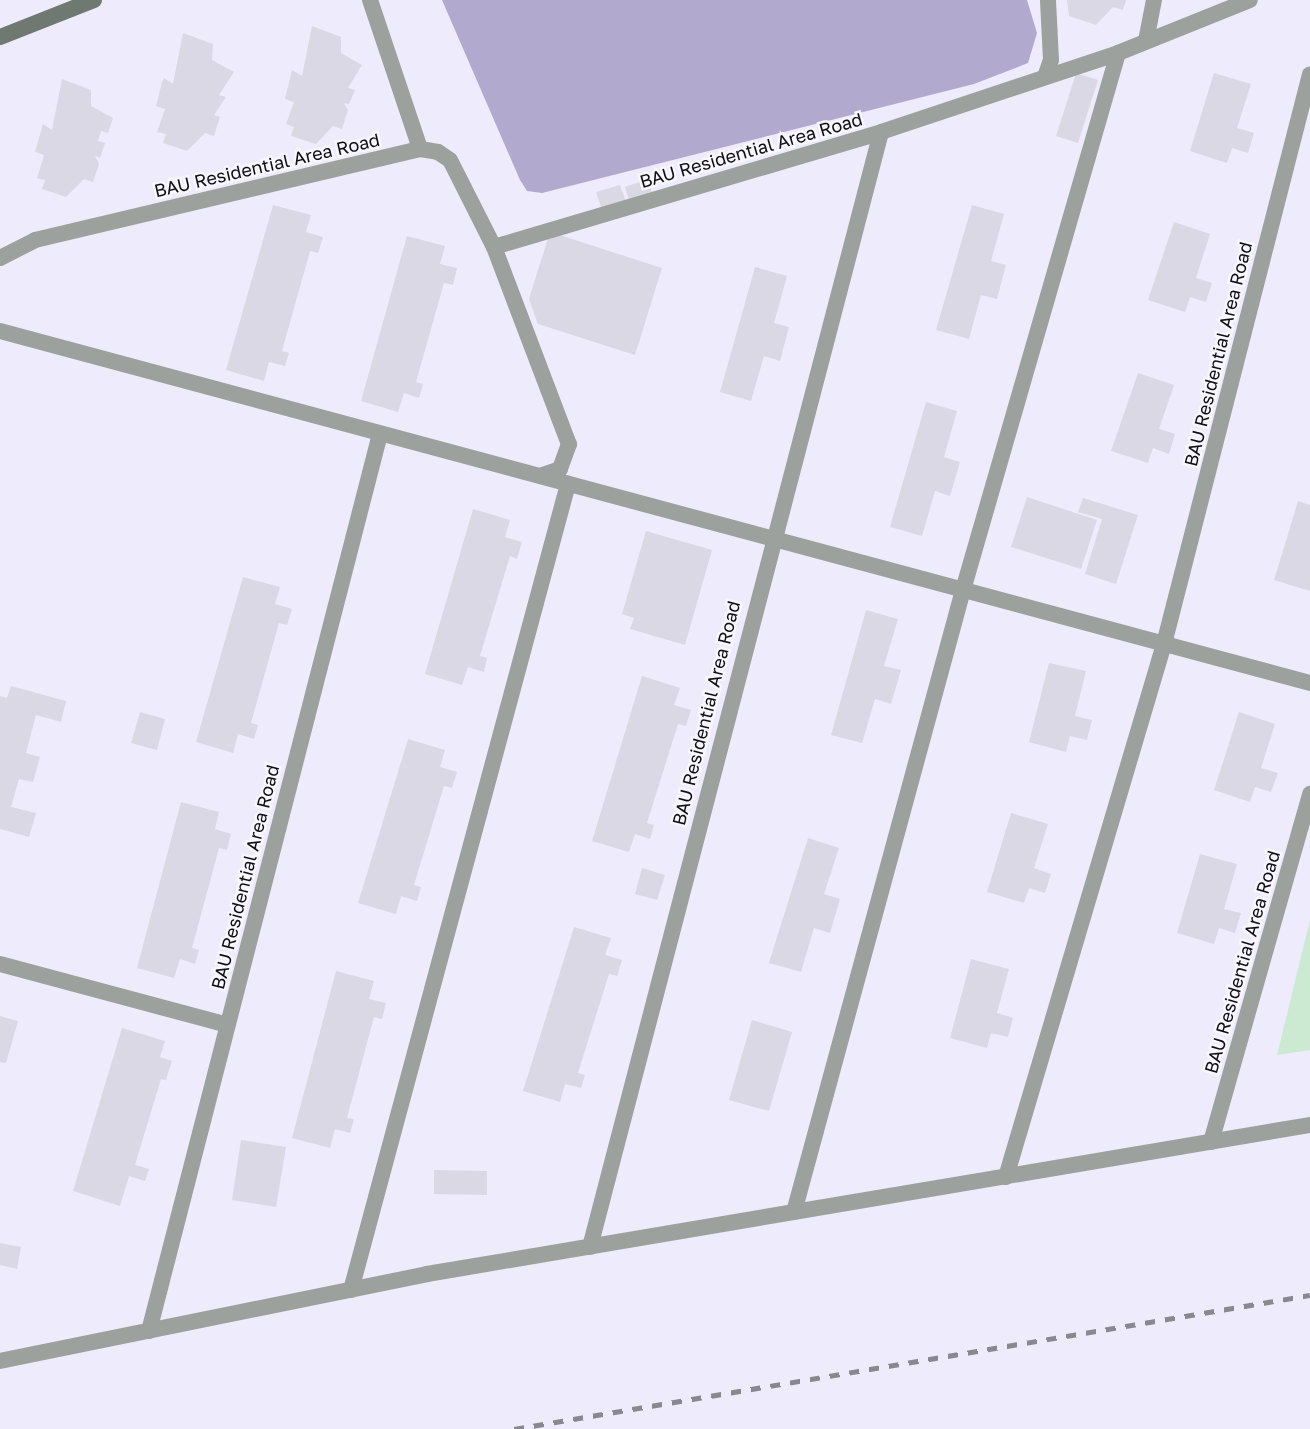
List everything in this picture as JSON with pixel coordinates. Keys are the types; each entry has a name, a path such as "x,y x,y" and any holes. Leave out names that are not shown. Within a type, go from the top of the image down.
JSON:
{"main road":[{"path":"0,37 93,0"}],"street":[{"path":"370,0 420,149 450,160 494,247 568,444 560,469 539,476"},
{"path":"1045,77 1051,60 1048,0"},
{"path":"1146,41 1154,0"},
{"name":"BAU Residential Area Road","path":"494,247 881,132 1118,53 1250,0"},
{"path":"794,1212 963,590 1118,53"},
{"name":"BAU Residential Area Road","path":"1006,1177 1164,644 1310,74"},
{"name":"BAU Residential Area Road","path":"590,1247 771,538 881,132"},
{"name":"BAU Residential Area Road","path":"0,258 35,240 420,149"},
{"path":"0,331 1310,683"},
{"name":"BAU Residential Area Road","path":"149,1330 380,434"},
{"path":"351,1290 568,484"},
{"name":"BAU Residential Area Road","path":"1211,1142 1310,794"},
{"path":"0,964 227,1025"},
{"path":"0,1361 351,1290 590,1247 1310,1125"}],"shaded area":[{"path":"0,0 1310,0 1310,1429 0,1429"},
{"path":"442,0 1027,0 1037,33 1028,63 974,84 542,193 527,191 520,180"}],"green space":[{"path":"1310,920 1310,1050 1277,1055"}],"building":[{"path":"1067,0 1126,0 1123,10 1113,7 1096,25 1069,16"},
{"path":"312,26 341,37 341,53 362,65 348,88 355,90 349,104 344,103 348,110 342,129 333,126 316,144 291,136 294,127 286,124 294,102 285,99 292,70 302,76"},
{"path":"183,33 213,44 212,60 234,72 219,95 226,97 214,115 220,117 214,136 205,133 187,151 163,143 166,134 157,132 165,109 156,106 164,78 173,84"},
{"path":"1076,73 1098,80 1078,143 1056,136"},
{"path":"1214,73 1251,84 1237,128 1254,133 1248,153 1232,148 1227,163 1190,151"},
{"path":"62,79 91,90 91,106 113,118 108,133 101,131 98,141 105,143 100,158 95,156 99,164 93,182 84,179 66,197 42,189 45,180 37,178 44,155 35,152 43,124 52,130"},
{"path":"648,179 653,196 630,203 625,187"},
{"path":"620,185 626,202 602,210 596,192"},
{"path":"273,205 311,215 306,232 323,237 318,253 310,251 282,351 289,353 285,366 269,362 264,381 226,370"},
{"path":"972,205 1004,214 991,261 1006,265 997,299 981,295 969,339 936,330"},
{"path":"1174,222 1210,234 1196,278 1212,283 1206,302 1190,297 1185,312 1148,300"},
{"path":"550,232 662,268 635,355 538,324 529,299"},
{"path":"407,236 445,246 440,264 457,268 453,285 444,283 416,382 423,384 419,398 404,393 398,412 361,401"},
{"path":"755,267 787,276 774,323 789,327 780,361 764,356 751,401 720,392"},
{"path":"1138,373 1174,385 1159,429 1175,434 1169,454 1153,448 1148,463 1111,451"},
{"path":"926,402 957,411 944,457 960,462 950,496 935,491 922,536 890,527"},
{"path":"1027,497 1097,520 1081,569 1011,547"},
{"path":"1083,498 1138,515 1116,584 1085,574 1102,519 1078,512"},
{"path":"1298,501 1310,505 1310,591 1274,580"},
{"path":"473,509 510,520 505,537 522,542 517,559 510,556 480,656 487,658 484,672 468,667 462,685 425,674"},
{"path":"646,531 712,550 685,645 630,629 634,618 622,614"},
{"path":"243,577 280,587 275,604 292,609 287,625 279,623 251,723 258,725 254,739 238,734 233,753 196,742"},
{"path":"866,610 898,619 884,666 901,670 891,704 875,699 862,743 831,735"},
{"path":"1049,663 1086,671 1075,716 1092,720 1087,740 1070,736 1066,752 1029,742"},
{"path":"642,676 680,688 674,705 691,710 686,726 678,724 647,823 654,825 650,839 635,834 629,852 592,841"},
{"path":"11,686 66,701 61,722 36,715 26,753 40,757 33,782 19,779 11,807 36,813 29,837 0,829 0,696 7,698"},
{"path":"140,712 165,719 157,750 131,743"},
{"path":"1239,712 1275,724 1261,768 1278,773 1271,792 1255,787 1250,802 1214,790"},
{"path":"408,739 445,750 440,767 457,772 452,788 444,786 414,885 421,887 417,901 401,896 396,914 358,903"},
{"path":"181,802 219,812 215,829 231,834 227,850 219,848 192,948 199,950 195,964 180,959 174,978 137,968"},
{"path":"1011,813 1048,824 1034,868 1051,874 1045,893 1029,888 1024,903 987,892"},
{"path":"808,838 839,848 824,894 840,899 830,933 814,928 801,972 769,963"},
{"path":"1200,854 1237,864 1224,909 1241,913 1235,933 1219,928 1214,944 1177,933"},
{"path":"642,868 665,875 657,900 635,894"},
{"path":"574,927 611,938 605,955 622,960 617,976 609,974 578,1073 585,1075 581,1088 565,1084 560,1102 523,1091"},
{"path":"971,959 1009,969 997,1013 1013,1018 1008,1037 991,1033 987,1048 950,1038"},
{"path":"336,971 374,981 369,999 386,1003 382,1019 374,1017 347,1118 354,1119 350,1133 335,1129 330,1148 292,1138"},
{"path":"0,1016 18,1021 6,1063 0,1062"},
{"path":"752,1020 792,1032 769,1111 729,1100"},
{"path":"122,1028 165,1041 160,1057 172,1061 166,1080 161,1079 135,1165 149,1169 145,1181 129,1176 120,1206 73,1191"},
{"path":"241,1140 286,1147 276,1207 232,1200"},
{"path":"434,1170 487,1171 487,1195 434,1194"},
{"path":"0,1243 21,1247 17,1269 0,1265"}],"railway":[{"path":"514,1429 1310,1295"}]}
